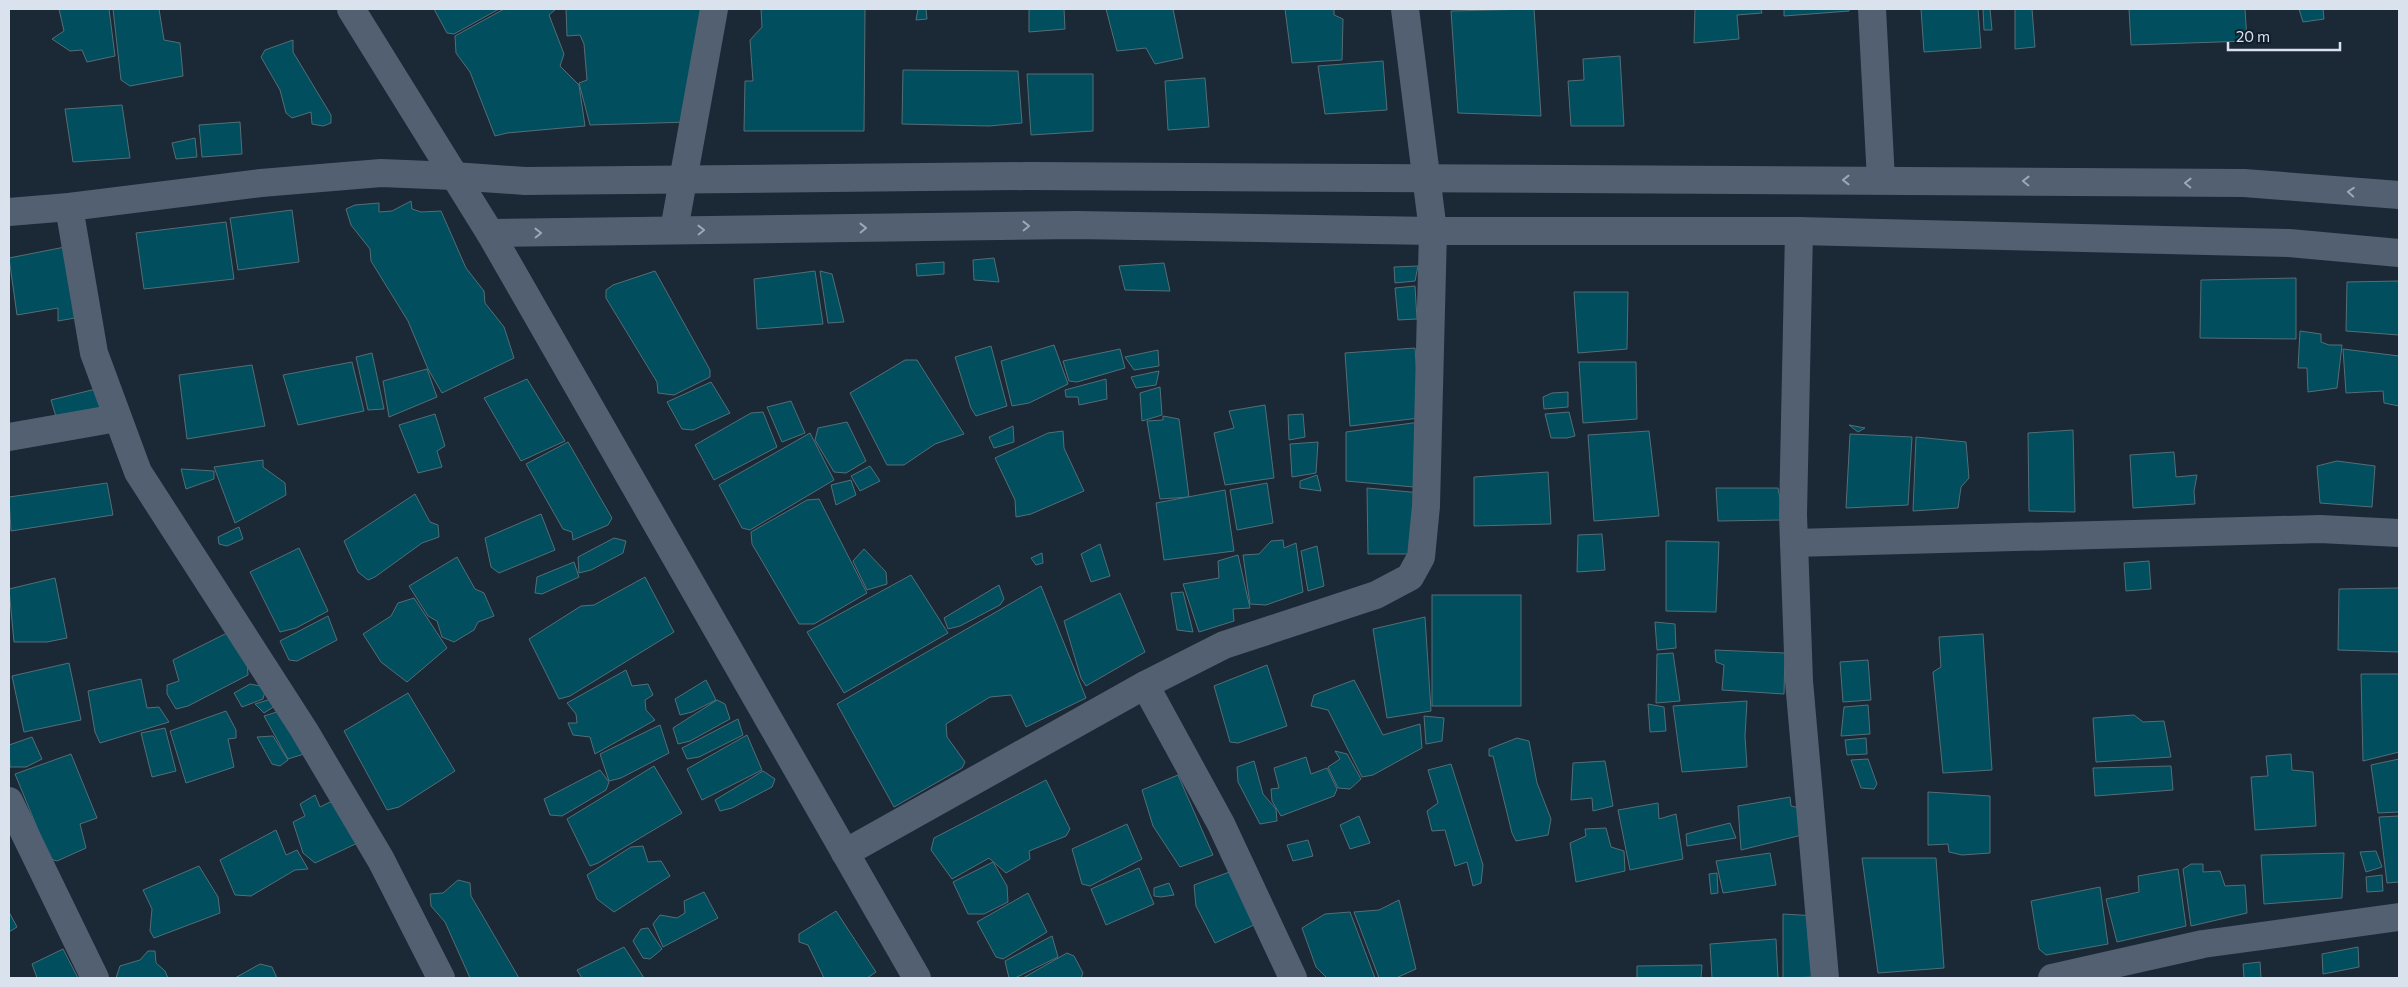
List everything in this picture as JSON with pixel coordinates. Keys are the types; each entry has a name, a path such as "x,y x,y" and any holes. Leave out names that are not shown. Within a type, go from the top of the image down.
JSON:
{"street":[{"path":"351,9 490,233 917,978"},
{"path":"674,230 714,9"},
{"path":"846,853 1145,685 1224,645 1376,595 1410,577 1421,557 1426,506 1433,231 1405,9"},
{"path":"1872,9 1881,180"},
{"path":"9,212 69,207 262,183 381,172 525,181 1029,176 1428,180 1881,180 2244,183 2399,195"},
{"path":"69,207 94,352 138,472 304,730 382,860 441,978"},
{"path":"490,233 1076,225 1433,231 1799,231 2289,243 2399,253"},
{"path":"1799,231 1794,543 1799,681 1825,978"},
{"path":"9,437 117,418"},
{"path":"1794,543 2320,529 2399,533"},
{"path":"1145,685 1221,824 1293,978"},
{"path":"9,800 95,978"},
{"path":"2052,978 2203,944 2399,917"}],"building":[{"path":"59,9 109,9 115,56 87,62 82,50 70,51 52,39 64,31"},
{"path":"113,9 159,9 164,40 180,43 183,76 130,86 121,80"},
{"path":"434,9 499,9 454,34 447,33"},
{"path":"504,9 556,9 549,15 564,54 560,66 579,85 585,126 507,133 495,136 470,72 456,53 455,36"},
{"path":"566,9 701,9 689,122 590,125 579,83 587,80 584,44 580,35 567,36"},
{"path":"761,9 865,9 864,131 744,131 745,81 753,81 750,40 762,27"},
{"path":"918,9 926,9 927,19 916,20"},
{"path":"1029,9 1064,9 1065,29 1029,32"},
{"path":"1106,9 1173,9 1183,58 1155,64 1146,48 1117,51"},
{"path":"1285,9 1334,9 1334,15 1343,19 1342,60 1292,63"},
{"path":"1534,9 1541,116 1458,113 1451,11"},
{"path":"1695,9 1761,9 1762,13 1737,15 1739,39 1694,43"},
{"path":"1784,9 1849,9 1849,11 1784,16"},
{"path":"1921,9 1978,9 1981,48 1924,52"},
{"path":"1983,9 1990,9 1992,30 1984,30"},
{"path":"2015,9 2032,9 2035,47 2015,49"},
{"path":"2129,9 2245,9 2247,41 2131,45"},
{"path":"2299,9 2323,9 2324,19 2303,22"},
{"path":"293,40 293,52 331,115 331,123 323,126 312,124 311,112 292,118 286,113 280,90 261,57 265,50"},
{"path":"1620,56 1624,126 1571,126 1568,81 1584,80 1583,59"},
{"path":"1383,61 1387,110 1325,114 1318,66"},
{"path":"903,70 1018,71 1022,123 989,126 902,124"},
{"path":"1027,74 1093,74 1093,131 1031,135"},
{"path":"1205,78 1209,127 1168,130 1165,81"},
{"path":"122,105 130,158 73,162 65,109"},
{"path":"240,122 242,154 202,157 199,125"},
{"path":"195,138 197,157 176,159 172,143"},
{"path":"411,201 412,209 421,212 441,211 466,268 484,291 485,303 504,327 514,358 442,393 428,369 408,321 371,261 370,249 351,225 346,209 355,205 379,203 379,212 392,211"},
{"path":"292,210 299,262 238,270 230,218"},
{"path":"226,222 234,279 144,289 136,233"},
{"path":"70,246 75,318 58,321 58,308 17,315 9,258"},
{"path":"994,258 999,282 974,280 973,260"},
{"path":"944,262 944,274 917,276 916,264"},
{"path":"1164,263 1170,291 1125,290 1119,266"},
{"path":"1418,266 1415,281 1395,283 1394,267"},
{"path":"655,271 710,370 710,377 674,395 658,393 657,382 606,298 606,290 613,285"},
{"path":"815,271 823,324 757,329 754,279"},
{"path":"820,271 832,274 844,322 828,323"},
{"path":"2296,278 2296,339 2200,338 2201,280"},
{"path":"2399,281 2399,335 2346,331 2347,282"},
{"path":"1415,286 1417,319 1398,320 1395,288"},
{"path":"1574,292 1628,292 1627,349 1578,353"},
{"path":"2300,331 2321,334 2321,342 2329,345 2342,345 2337,388 2308,392 2307,368 2298,368"},
{"path":"1054,345 1068,384 1029,403 1012,406 1001,361"},
{"path":"991,346 1007,406 976,416 971,408 955,357"},
{"path":"1415,348 1420,418 1350,426 1345,353"},
{"path":"1120,349 1125,368 1077,382 1069,381 1063,361"},
{"path":"2343,349 2399,356 2399,406 2384,403 2383,391 2346,393"},
{"path":"1158,350 1159,366 1134,370 1125,357"},
{"path":"372,353 384,409 368,410 356,357"},
{"path":"905,360 917,360 964,434 935,444 904,465 887,465 850,393"},
{"path":"352,362 364,411 298,425 283,375"},
{"path":"1579,362 1636,362 1637,419 1583,423"},
{"path":"252,365 265,426 187,439 179,375"},
{"path":"427,369 437,397 389,417 383,381"},
{"path":"1159,371 1156,385 1136,388 1131,377"},
{"path":"527,379 565,441 521,461 484,398"},
{"path":"1106,379 1107,399 1079,405 1078,397 1066,397 1065,390"},
{"path":"711,382 730,413 693,430 682,429 667,402"},
{"path":"1160,387 1162,415 1142,421 1140,393"},
{"path":"100,388 101,408 57,420 51,400"},
{"path":"1568,392 1568,407 1544,409 1543,397 1552,393"},
{"path":"791,401 805,433 782,442 767,407"},
{"path":"1265,405 1274,478 1225,485 1214,433 1234,428 1229,411"},
{"path":"763,412 777,447 714,480 695,445 751,413"},
{"path":"1569,412 1575,436 1551,438 1545,414"},
{"path":"435,414 445,446 437,451 442,467 418,473 399,425"},
{"path":"1303,414 1305,437 1289,440 1288,415"},
{"path":"1163,416 1179,419 1189,497 1160,499 1147,421 1163,420"},
{"path":"847,422 866,461 846,473 834,472 815,440 818,428"},
{"path":"1420,422 1425,488 1346,481 1346,432"},
{"path":"1849,425 1865,428 1858,432"},
{"path":"1013,426 1014,442 994,448 989,437"},
{"path":"2073,430 2075,512 2029,511 2028,433"},
{"path":"1063,431 1064,448 1084,491 1031,514 1016,517 1015,500 995,458 1048,433"},
{"path":"1649,431 1659,516 1594,521 1588,435"},
{"path":"810,433 834,480 750,530 742,528 719,485"},
{"path":"1850,434 1912,437 1908,505 1846,508"},
{"path":"1916,437 1966,442 1969,478 1961,487 1958,508 1913,511"},
{"path":"568,442 612,518 608,525 573,540 572,532 563,529 526,464"},
{"path":"1318,442 1316,473 1292,477 1290,444"},
{"path":"2174,452 2176,477 2197,475 2194,491 2195,504 2133,508 2130,455"},
{"path":"263,460 263,467 285,483 286,495 235,523 214,467"},
{"path":"2337,461 2375,466 2372,507 2320,503 2317,466"},
{"path":"870,466 880,481 860,491 851,476"},
{"path":"181,469 214,471 214,479 186,489"},
{"path":"1548,472 1551,524 1474,526 1474,477"},
{"path":"1317,475 1321,491 1300,488 1300,481"},
{"path":"851,480 856,495 836,505 831,485"},
{"path":"107,483 113,515 11,531 9,497"},
{"path":"1267,483 1273,523 1237,530 1230,490"},
{"path":"1367,488 1421,493 1421,554 1368,554"},
{"path":"1716,488 1778,488 1784,520 1718,521"},
{"path":"1225,490 1234,551 1164,560 1156,503"},
{"path":"415,494 430,522 438,525 439,537 422,543 368,580 358,572 344,541"},
{"path":"819,499 867,593 814,624 799,624 752,544 751,532 807,500"},
{"path":"541,514 555,550 499,573 491,567 485,538"},
{"path":"239,527 243,539 227,546 219,544 218,537"},
{"path":"1602,534 1605,570 1577,572 1578,535"},
{"path":"614,538 626,541 623,553 591,570 579,573 578,557"},
{"path":"1283,540 1284,548 1296,543 1303,592 1266,605 1250,604 1243,555 1259,554 1271,541"},
{"path":"1666,541 1719,542 1716,612 1666,611"},
{"path":"1100,544 1110,576 1091,582 1081,554"},
{"path":"1317,546 1324,586 1308,591 1301,551"},
{"path":"299,548 328,611 296,628 280,632 250,572"},
{"path":"864,549 886,572 887,584 867,590 853,561"},
{"path":"1042,553 1043,563 1036,565 1031,558"},
{"path":"1238,555 1250,608 1233,609 1234,621 1199,632 1183,584 1219,578 1218,561"},
{"path":"457,557 475,589 484,593 494,616 478,622 474,630 454,642 442,637 437,621 428,616 409,586"},
{"path":"2149,561 2151,589 2126,591 2124,563"},
{"path":"574,562 579,577 542,594 535,593 537,577"},
{"path":"911,575 948,633 844,693 807,632"},
{"path":"645,577 674,632 570,696 559,699 529,639 581,606 594,605"},
{"path":"55,578 67,638 47,642 14,642 9,589"},
{"path":"999,585 1004,599 1000,605 960,626 948,629 944,618"},
{"path":"1041,586 1086,698 1026,727 1011,695 990,697 946,724 947,737 965,762 962,768 894,807 837,704"},
{"path":"2399,588 2399,652 2338,650 2339,589"},
{"path":"1183,592 1193,632 1177,630 1171,593"},
{"path":"1120,593 1145,652 1086,686 1081,678 1064,621"},
{"path":"1432,595 1521,595 1521,706 1432,706"},
{"path":"414,598 447,648 407,682 381,662 363,634 391,616 398,603"},
{"path":"328,616 337,640 297,661 289,660 280,641"},
{"path":"1425,617 1431,711 1387,718 1373,629"},
{"path":"1655,622 1675,624 1676,648 1657,650"},
{"path":"229,632 247,659 248,675 188,706 176,709 167,694 167,685 179,681 173,660"},
{"path":"1983,634 1992,770 1943,773 1933,672 1941,667 1939,637"},
{"path":"1715,650 1785,653 1784,694 1722,690 1724,665 1716,662"},
{"path":"1673,653 1680,701 1656,703 1657,654"},
{"path":"1868,660 1871,700 1843,702 1840,662"},
{"path":"69,663 81,720 24,732 12,676"},
{"path":"1267,665 1287,726 1238,743 1230,742 1214,686"},
{"path":"626,670 632,686 648,684 653,695 645,700 646,710 655,720 595,754 590,737 573,735 568,723 577,723 576,714 567,703"},
{"path":"2361,674 2399,674 2399,752 2363,761"},
{"path":"141,679 147,708 159,707 169,722 100,743 95,732 88,691"},
{"path":"706,680 716,700 692,712 680,715 675,699"},
{"path":"1354,680 1383,735 1420,724 1422,748 1373,775 1362,777 1328,710 1311,706 1314,695"},
{"path":"250,684 266,687 263,699 242,707 234,693"},
{"path":"408,693 455,771 399,807 387,810 344,731"},
{"path":"271,699 275,706 264,713 255,704"},
{"path":"717,700 725,704 730,719 690,741 678,744 673,728"},
{"path":"1747,701 1745,736 1747,767 1682,772 1673,706"},
{"path":"1648,704 1664,707 1666,731 1650,732"},
{"path":"1868,705 1870,734 1841,736 1844,707"},
{"path":"226,711 236,730 236,738 228,739 234,767 186,783 170,731"},
{"path":"280,711 304,754 288,759 264,716"},
{"path":"2134,715 2143,722 2164,721 2171,757 2096,762 2093,718"},
{"path":"1424,716 1444,718 1442,741 1426,744"},
{"path":"738,719 743,735 699,757 687,759 682,748"},
{"path":"660,725 669,753 621,778 609,781 600,754"},
{"path":"165,728 176,771 152,777 141,733"},
{"path":"747,735 762,770 702,800 687,769"},
{"path":"273,736 288,760 280,766 272,764 257,737"},
{"path":"32,737 42,759 26,767 10,767 9,745"},
{"path":"1517,738 1529,741 1537,783 1551,819 1548,835 1516,841 1512,833 1493,756 1489,756 1489,749"},
{"path":"1866,738 1867,754 1847,755 1845,740"},
{"path":"1335,751 1347,754 1361,779 1350,789 1338,788 1328,767 1340,759"},
{"path":"71,754 97,818 80,824 86,848 57,861 50,859 15,774"},
{"path":"2291,754 2292,770 2313,772 2316,826 2255,830 2251,777 2268,776 2266,756"},
{"path":"1306,757 1311,774 1327,768 1337,789 1334,796 1281,816 1272,801 1271,789 1279,788 1274,768"},
{"path":"1868,759 1877,784 1874,789 1861,788 1851,760"},
{"path":"2399,759 2399,812 2378,813 2371,765"},
{"path":"1254,761 1263,794 1276,809 1277,821 1260,824 1238,782 1237,767"},
{"path":"1605,761 1613,806 1593,811 1592,798 1571,800 1573,763"},
{"path":"1451,764 1483,865 1481,883 1473,886 1467,862 1455,866 1445,830 1432,831 1427,811 1438,803 1428,770"},
{"path":"654,766 682,813 590,866 567,819"},
{"path":"2171,766 2173,790 2095,796 2093,768"},
{"path":"600,770 609,782 606,790 562,816 550,815 544,799"},
{"path":"763,771 775,779 772,787 732,808 720,811 715,800"},
{"path":"1178,775 1213,855 1180,867 1153,826 1142,790"},
{"path":"1046,780 1070,829 1066,836 1029,851 1030,859 1006,873 989,858 952,879 931,850 934,838"},
{"path":"1928,792 1990,796 1990,853 1962,855 1949,852 1948,844 1928,845"},
{"path":"315,795 320,807 330,802 341,806 364,840 315,863 303,853 293,822 305,816 300,804"},
{"path":"1790,797 1791,806 1804,809 1810,833 1741,850 1738,806"},
{"path":"1658,803 1659,819 1676,814 1683,859 1630,870 1618,810"},
{"path":"1359,816 1370,843 1350,849 1340,825"},
{"path":"2399,816 2399,882 2387,883 2379,817"},
{"path":"1730,823 1736,838 1687,846 1686,834"},
{"path":"1127,824 1142,859 1090,886 1082,884 1072,849"},
{"path":"1606,828 1611,847 1624,851 1625,871 1576,882 1570,843 1586,836 1585,829"},
{"path":"276,830 286,855 297,850 308,869 295,870 251,896 235,895 220,860"},
{"path":"1308,840 1313,856 1293,861 1287,845"},
{"path":"643,846 648,862 661,861 670,876 614,912 597,899 587,875 631,847"},
{"path":"2376,851 2382,867 2366,872 2360,852"},
{"path":"1770,853 1776,885 1723,893 1716,861"},
{"path":"2344,853 2342,898 2264,904 2261,855"},
{"path":"1862,858 1936,858 1944,968 1878,973"},
{"path":"993,862 1007,886 1008,902 984,914 968,914 953,882"},
{"path":"2191,864 2203,864 2203,872 2220,871 2225,886 2245,885 2247,913 2191,926 2183,869"},
{"path":"199,866 218,897 220,913 154,938 150,931 152,909 143,890"},
{"path":"1139,868 1154,904 1106,925 1091,889"},
{"path":"2178,869 2186,926 2117,942 2106,899 2139,892 2138,876"},
{"path":"1235,870 1254,925 1215,943 1196,906 1194,885"},
{"path":"1717,873 1718,893 1711,894 1709,874"},
{"path":"2382,875 2383,891 2367,892 2366,877"},
{"path":"458,880 470,883 471,896 519,978 470,978 445,922 431,906 430,894 443,893"},
{"path":"1169,883 1174,895 1154,896 1154,888"},
{"path":"2100,887 2108,944 2046,955 2039,949 2031,901"},
{"path":"704,892 718,918 663,947 653,924 660,915 677,918 685,913 684,901"},
{"path":"1028,893 1047,932 1003,959 996,957 977,922"},
{"path":"1399,900 1416,969 1396,978 1379,978 1354,912 1379,910"},
{"path":"836,911 876,972 867,978 824,978 808,945 799,942 799,934"},
{"path":"9,912 17,927 9,932"},
{"path":"1350,912 1375,978 1327,978 1316,967 1302,928 1325,914"},
{"path":"1783,914 1816,916 1815,977 1783,978"},
{"path":"648,928 662,949 650,959 643,958 633,941 641,929"},
{"path":"1052,936 1058,957 1015,978 1009,978 1005,961"},
{"path":"1776,939 1778,978 1712,978 1710,944"},
{"path":"624,947 644,978 582,978 577,970"},
{"path":"2358,947 2359,967 2323,974 2322,954"},
{"path":"63,949 78,978 37,978 32,964"},
{"path":"148,951 155,951 156,963 165,971 168,978 116,978 120,966 140,960"},
{"path":"1067,953 1074,956 1083,973 1081,978 1023,978"},
{"path":"2260,962 2261,978 2244,978 2243,964"},
{"path":"260,964 272,967 277,978 235,978"},
{"path":"1702,965 1701,978 1637,978 1637,966"}]}
